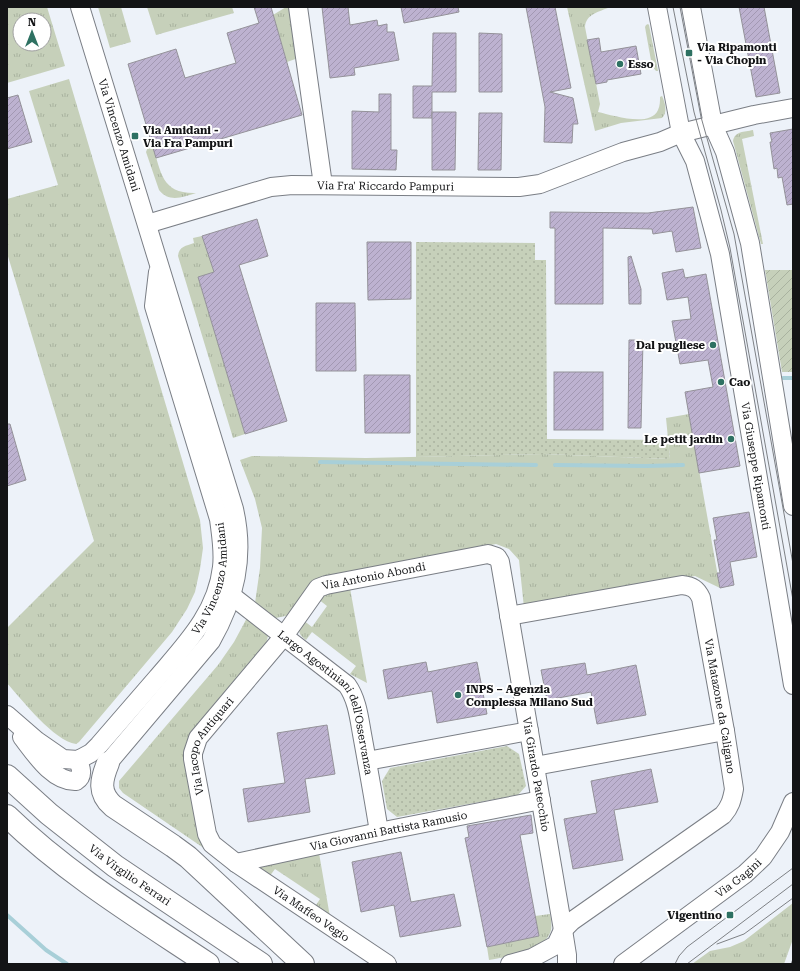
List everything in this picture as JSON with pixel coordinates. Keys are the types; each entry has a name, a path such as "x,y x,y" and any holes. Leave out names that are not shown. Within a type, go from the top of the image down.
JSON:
{"main road":[{"path":"108,763 104,773 102,788 104,796 108,802 188,857 303,964"},
{"name":"Via Virgilio Ferrari","path":"7,776 49,814 114,866 261,964"},
{"path":"7,816 49,852 98,890 208,964"}],"street":[{"name":"Via Vincenzo Amidani","path":"80,7 236,516 239,557 232,596 222,621 206,649 108,763"},
{"path":"298,7 322,185"},
{"name":"Via Giuseppe Ripamonti","path":"657,7 681,133 695,161 720,254 793,686"},
{"path":"691,7 713,125 725,152 750,243 793,506"},
{"path":"681,133 793,108"},
{"name":"Via Fra' Riccardo Pampuri","path":"147,224 271,187 292,185 519,187 540,184 623,152 660,142 681,133"},
{"name":"Via Vincenzo Amidani","path":"7,717 63,759 78,760 99,745 194,634 208,612 218,590 222,567 219,519 154,306 158,264"},
{"name":"Via Girardo Patecchio","path":"488,554 497,557 500,562 568,961"},
{"name":"Via Antonio Abondi","path":"284,636 315,591 322,586 488,554"},
{"name":"Via Matazone da Caligano","path":"509,616 682,585 691,586 697,591 701,598 725,731 734,789 730,807 723,815 572,921 563,930"},
{"name":"Largo Agostiniani dell'Osservanza","path":"232,596 347,685 352,692 356,702 379,832"},
{"name":"Via Iacopo Antiquari","path":"236,863 212,844 207,834 194,765 194,753 198,738 284,636"},
{"path":"367,761 530,731"},
{"path":"535,766 725,731"},
{"name":"Via Giovanni Battista Ramusio","path":"236,863 379,832 541,800"},
{"name":"Via Gagini","path":"623,964 749,870 763,857 780,832 793,802"},
{"name":"Via Maffeo Vegio","path":"236,863 387,964"},
{"path":"510,964 532,958 556,945 563,930"}],"green space":[{"path":"7,7 47,7 49,12 12,12 12,52 52,52 52,23 65,66 7,83"},
{"path":"98,7 121,7 131,42 110,48"},
{"path":"147,7 232,7 234,13 156,35"},
{"path":"286,7 293,7 301,57 287,62 273,15"},
{"path":"567,7 610,7 590,16 585,27 600,104 598,112 630,119 647,118 654,115 658,110 660,105 660,97 662,96 665,104 665,113 662,118 621,123 595,131"},
{"path":"648,24 658,71 656,71 652,66 645,27"},
{"path":"69,79 200,520 203,548 195,592 187,609 172,632 76,744 58,736 48,728 7,683 7,628 94,541 7,253 7,199 58,185 29,91"},
{"path":"753,130 754,136 742,139 763,244 761,244 733,141 736,135"},
{"path":"153,146 161,173 170,186 176,190 196,193 172,198 167,197 159,190 146,152 148,147"},
{"path":"202,236 214,272 198,277 245,434 233,438 178,256 181,248 194,243 193,238"},
{"path":"416,242 535,243 535,260 546,260 547,439 668,440 670,459 543,454 416,457"},
{"path":"765,270 793,270 793,372 782,372"},
{"path":"689,414 720,588 695,576 524,608 519,560 509,549 496,544 324,579 290,615 276,618 255,603 260,568 262,528 255,499 240,460 252,456 366,458 543,454 670,459 666,418"},
{"path":"350,588 367,683 350,674 356,666 312,632 306,640 301,636 299,631 303,620 312,627 327,606 318,599 322,593"},
{"path":"248,616 267,632 268,636 266,644 195,734 211,853 123,793 119,788 119,781 218,665 234,642"},
{"path":"507,746 519,754 526,786 518,795 397,817 387,809 382,781 390,768"},
{"path":"319,853 330,917 314,908 320,899 275,869 269,877 259,870 258,866"},
{"path":"793,903 793,939 784,964 692,964 710,951 730,947 744,941"},
{"path":"550,914 551,930 548,937 542,943 525,952 489,960 487,947 539,936 535,916"}],"building":[{"path":"254,7 271,7 302,115 156,158 128,64 176,49 185,78 236,63 227,33 259,23"},
{"path":"322,7 348,7 350,25 377,20 378,26 387,24 387,32 394,32 399,60 354,68 355,75 330,78"},
{"path":"401,7 458,7 459,12 404,23"},
{"path":"526,7 555,7 571,88 550,92 573,98 578,124 573,124 572,143 544,142 545,107"},
{"path":"739,7 764,7 780,93 756,97"},
{"path":"433,33 456,33 456,92 432,92 432,118 413,118 413,86 432,86"},
{"path":"479,33 502,34 502,92 479,92"},
{"path":"599,38 601,52 636,46 641,74 607,80 607,82 596,84 587,40"},
{"path":"379,94 391,94 391,150 397,150 396,170 352,169 352,111 379,112"},
{"path":"18,95 32,142 7,149 7,98"},
{"path":"432,112 456,112 455,170 432,170"},
{"path":"479,113 502,113 501,170 478,170"},
{"path":"793,129 793,204 787,205 782,177 778,178 777,168 774,169 770,133"},
{"path":"693,207 701,248 676,252 672,231 653,234 652,229 603,228 603,304 555,304 555,228 550,228 550,212 648,213"},
{"path":"257,219 268,256 239,265 287,421 245,434 198,277 214,272 202,236"},
{"path":"367,242 411,242 411,299 368,300"},
{"path":"631,256 641,289 641,304 629,304 628,257"},
{"path":"683,269 685,278 706,274 740,466 699,473 685,392 713,387 708,360 680,364 672,321 691,319 688,297 667,300 662,273"},
{"path":"316,303 355,303 356,371 316,371"},
{"path":"629,340 643,340 641,428 628,428"},
{"path":"554,372 603,372 603,430 554,430"},
{"path":"364,375 410,375 410,433 365,433"},
{"path":"7,424 10,424 26,480 7,486"},
{"path":"749,512 757,557 730,562 734,585 720,588 717,573 720,573 714,540 717,540 713,518"},
{"name":"INPS – Agenzia Complessa Milano Sud","path":"426,662 428,672 477,662 487,714 437,723 432,691 388,699 383,670"},
{"path":"585,663 587,675 636,665 646,715 597,724 591,692 547,700 541,670"},
{"path":"327,725 335,774 305,779 310,812 248,822 243,789 285,783 277,733"},
{"path":"651,769 658,802 614,810 623,860 573,869 564,819 597,813 591,781"},
{"path":"531,815 533,833 520,835 539,936 487,947 465,838 469,837 467,826"},
{"path":"401,852 411,902 454,894 461,926 400,937 394,905 361,912 352,862"}],"waterway":[{"path":"783,378 793,378"},
{"path":"320,462 536,465"},
{"path":"555,465 683,465"},
{"path":"7,915 46,950 67,964"}],"tram line":[{"path":"673,7 694,112 730,248 793,600"},
{"path":"680,7 701,117 734,234 793,564"},
{"path":"675,964 679,956 687,947 793,868"},
{"path":"687,964 793,884"},
{"path":"717,944 744,934 793,898"},
{"path":"791,964 793,959"}],"place":[{"name":"Via Ripamonti - Via Chopin","path":"689,53"},
{"name":"Esso","path":"620,64"},
{"name":"Via Amidani - Via Fra Pampuri","path":"135,136"},
{"name":"Dal pugliese","path":"713,345"},
{"name":"Cao","path":"721,382"},
{"name":"Le petit jardin","path":"731,439"},
{"name":"INPS – Agenzia Complessa Milano Sud","path":"458,695"},
{"name":"Vigentino","path":"730,915"}]}
